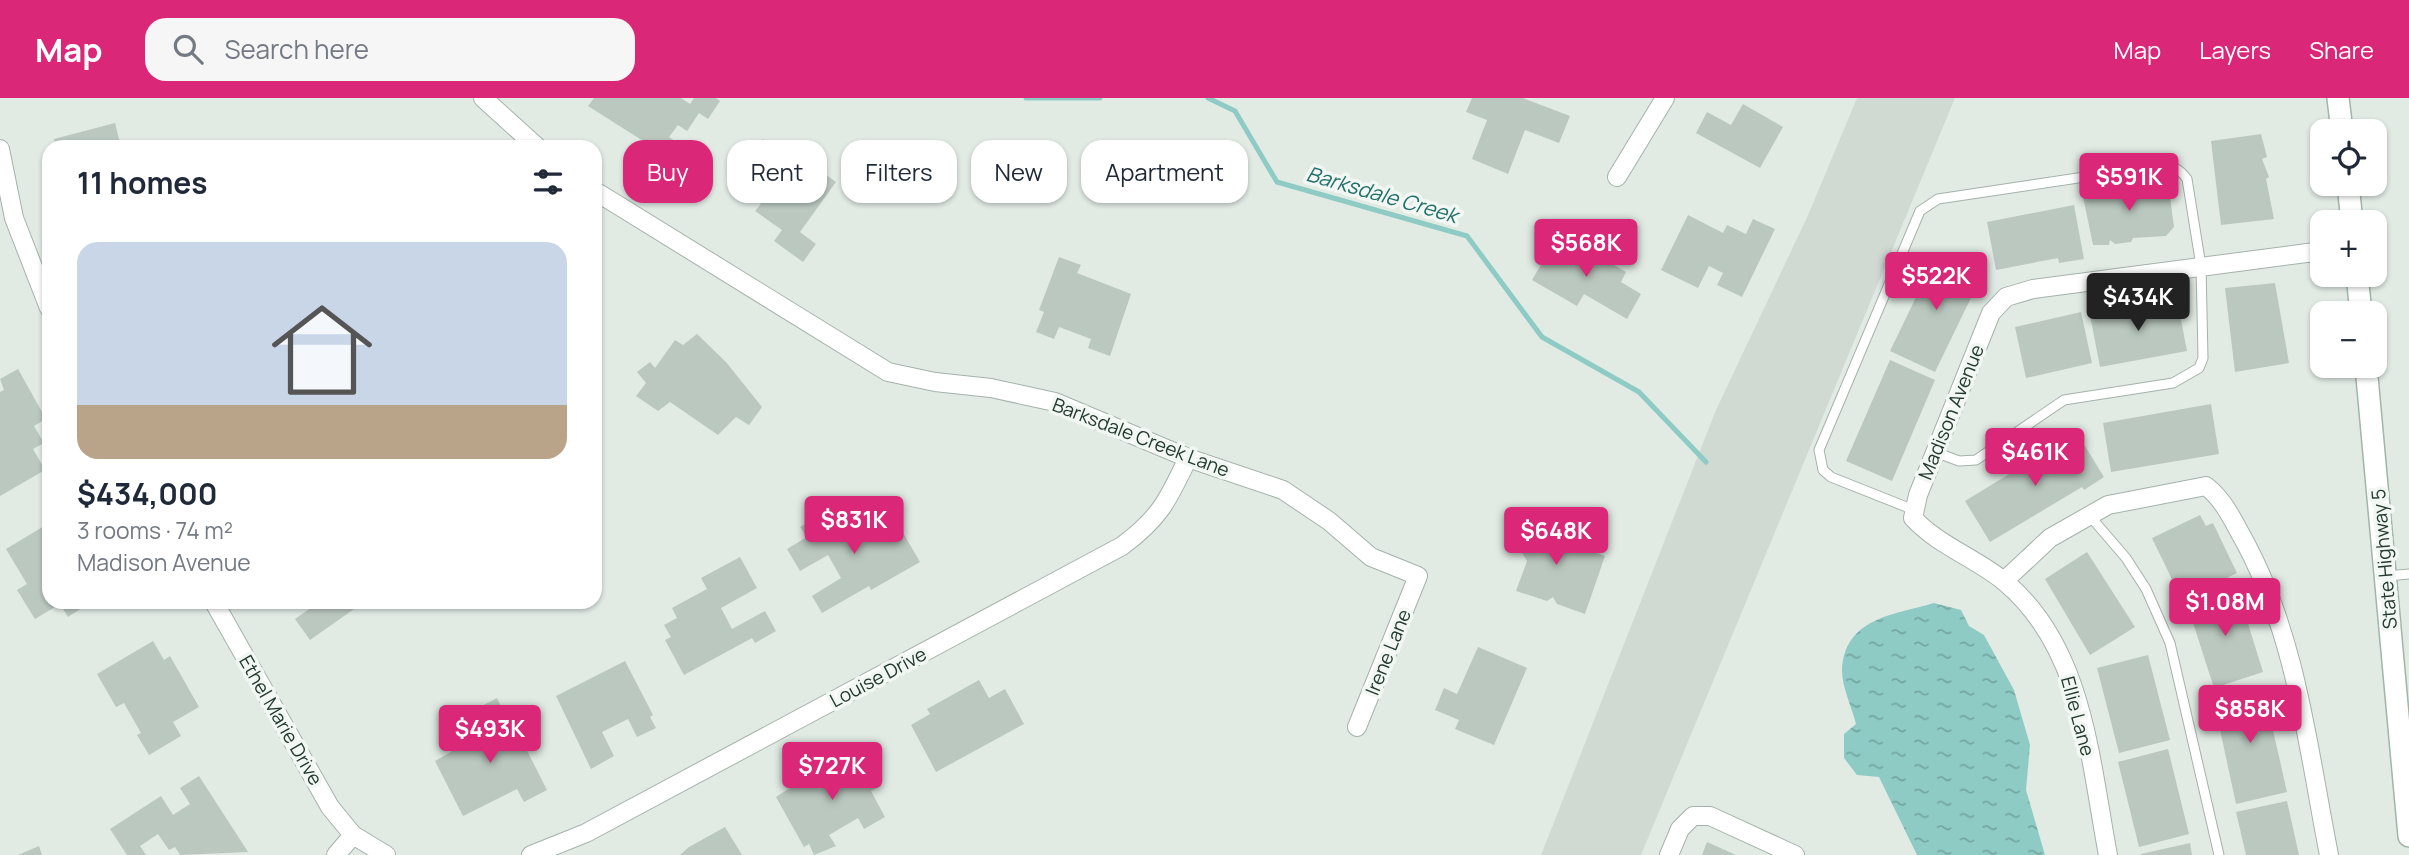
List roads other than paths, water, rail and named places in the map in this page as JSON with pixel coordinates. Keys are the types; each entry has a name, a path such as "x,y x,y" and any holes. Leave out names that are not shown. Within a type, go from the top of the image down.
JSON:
{"main road":[{"path":"2338,98 2341,119"},
{"name":"State Highway 5","path":"2367,378 2409,836"}],"street":[{"path":"483,98 529,140"},
{"path":"1617,177 1665,98"},
{"path":"0,149 14,218 42,290"},
{"name":"Barksdale Creek Lane","path":"602,195 888,372 1055,402 1188,458 1283,489 1329,521 1371,557 1418,576"},
{"name":"Madison Avenue","path":"1914,514 1935,452 1991,313 2006,297 2033,289 2310,252"},
{"name":"Louise Drive","path":"531,855 586,833 1122,546 1151,524 1170,497 1188,458"},
{"path":"2004,581 2050,538 2108,505 2206,486 2222,499 2280,617 2329,855"},
{"name":"Ellie Lane","path":"1914,514 1926,532 2004,581 2030,607 2058,649 2077,695 2108,855"},
{"name":"Irene Lane","path":"1357,727 1418,576"},
{"name":"Ethel Marie Drive","path":"218,609 330,807 353,835"},
{"path":"1669,855 1680,829 1693,816 1710,816 1795,855"},
{"path":"336,855 353,835 386,855"}],"lane":[{"path":"1914,514 1831,477 1824,470 1819,450 1920,211 1929,202 2171,165 2187,179 2201,266 2203,358 2199,368 2187,378 2173,383 2064,400 1976,460 1959,461 1935,452"},
{"path":"2089,515 2126,558 2146,589 2170,643 2219,855"},
{"path":"2385,576 2409,574"}],"water":[{"path":"1934,603 1961,610 1969,626 1984,635 2014,690 2030,745 2026,790 2045,855 1917,855 1879,777 1857,775 1844,758 1844,734 1856,724 1842,677 1845,653 1851,640 1861,629 1873,622"}],"waterway":[{"name":"Barksdale Creek","path":"1026,98 1100,98"},
{"name":"Barksdale Creek","path":"1208,98 1235,111 1277,182 1467,236 1542,337 1639,392 1706,462"}]}
